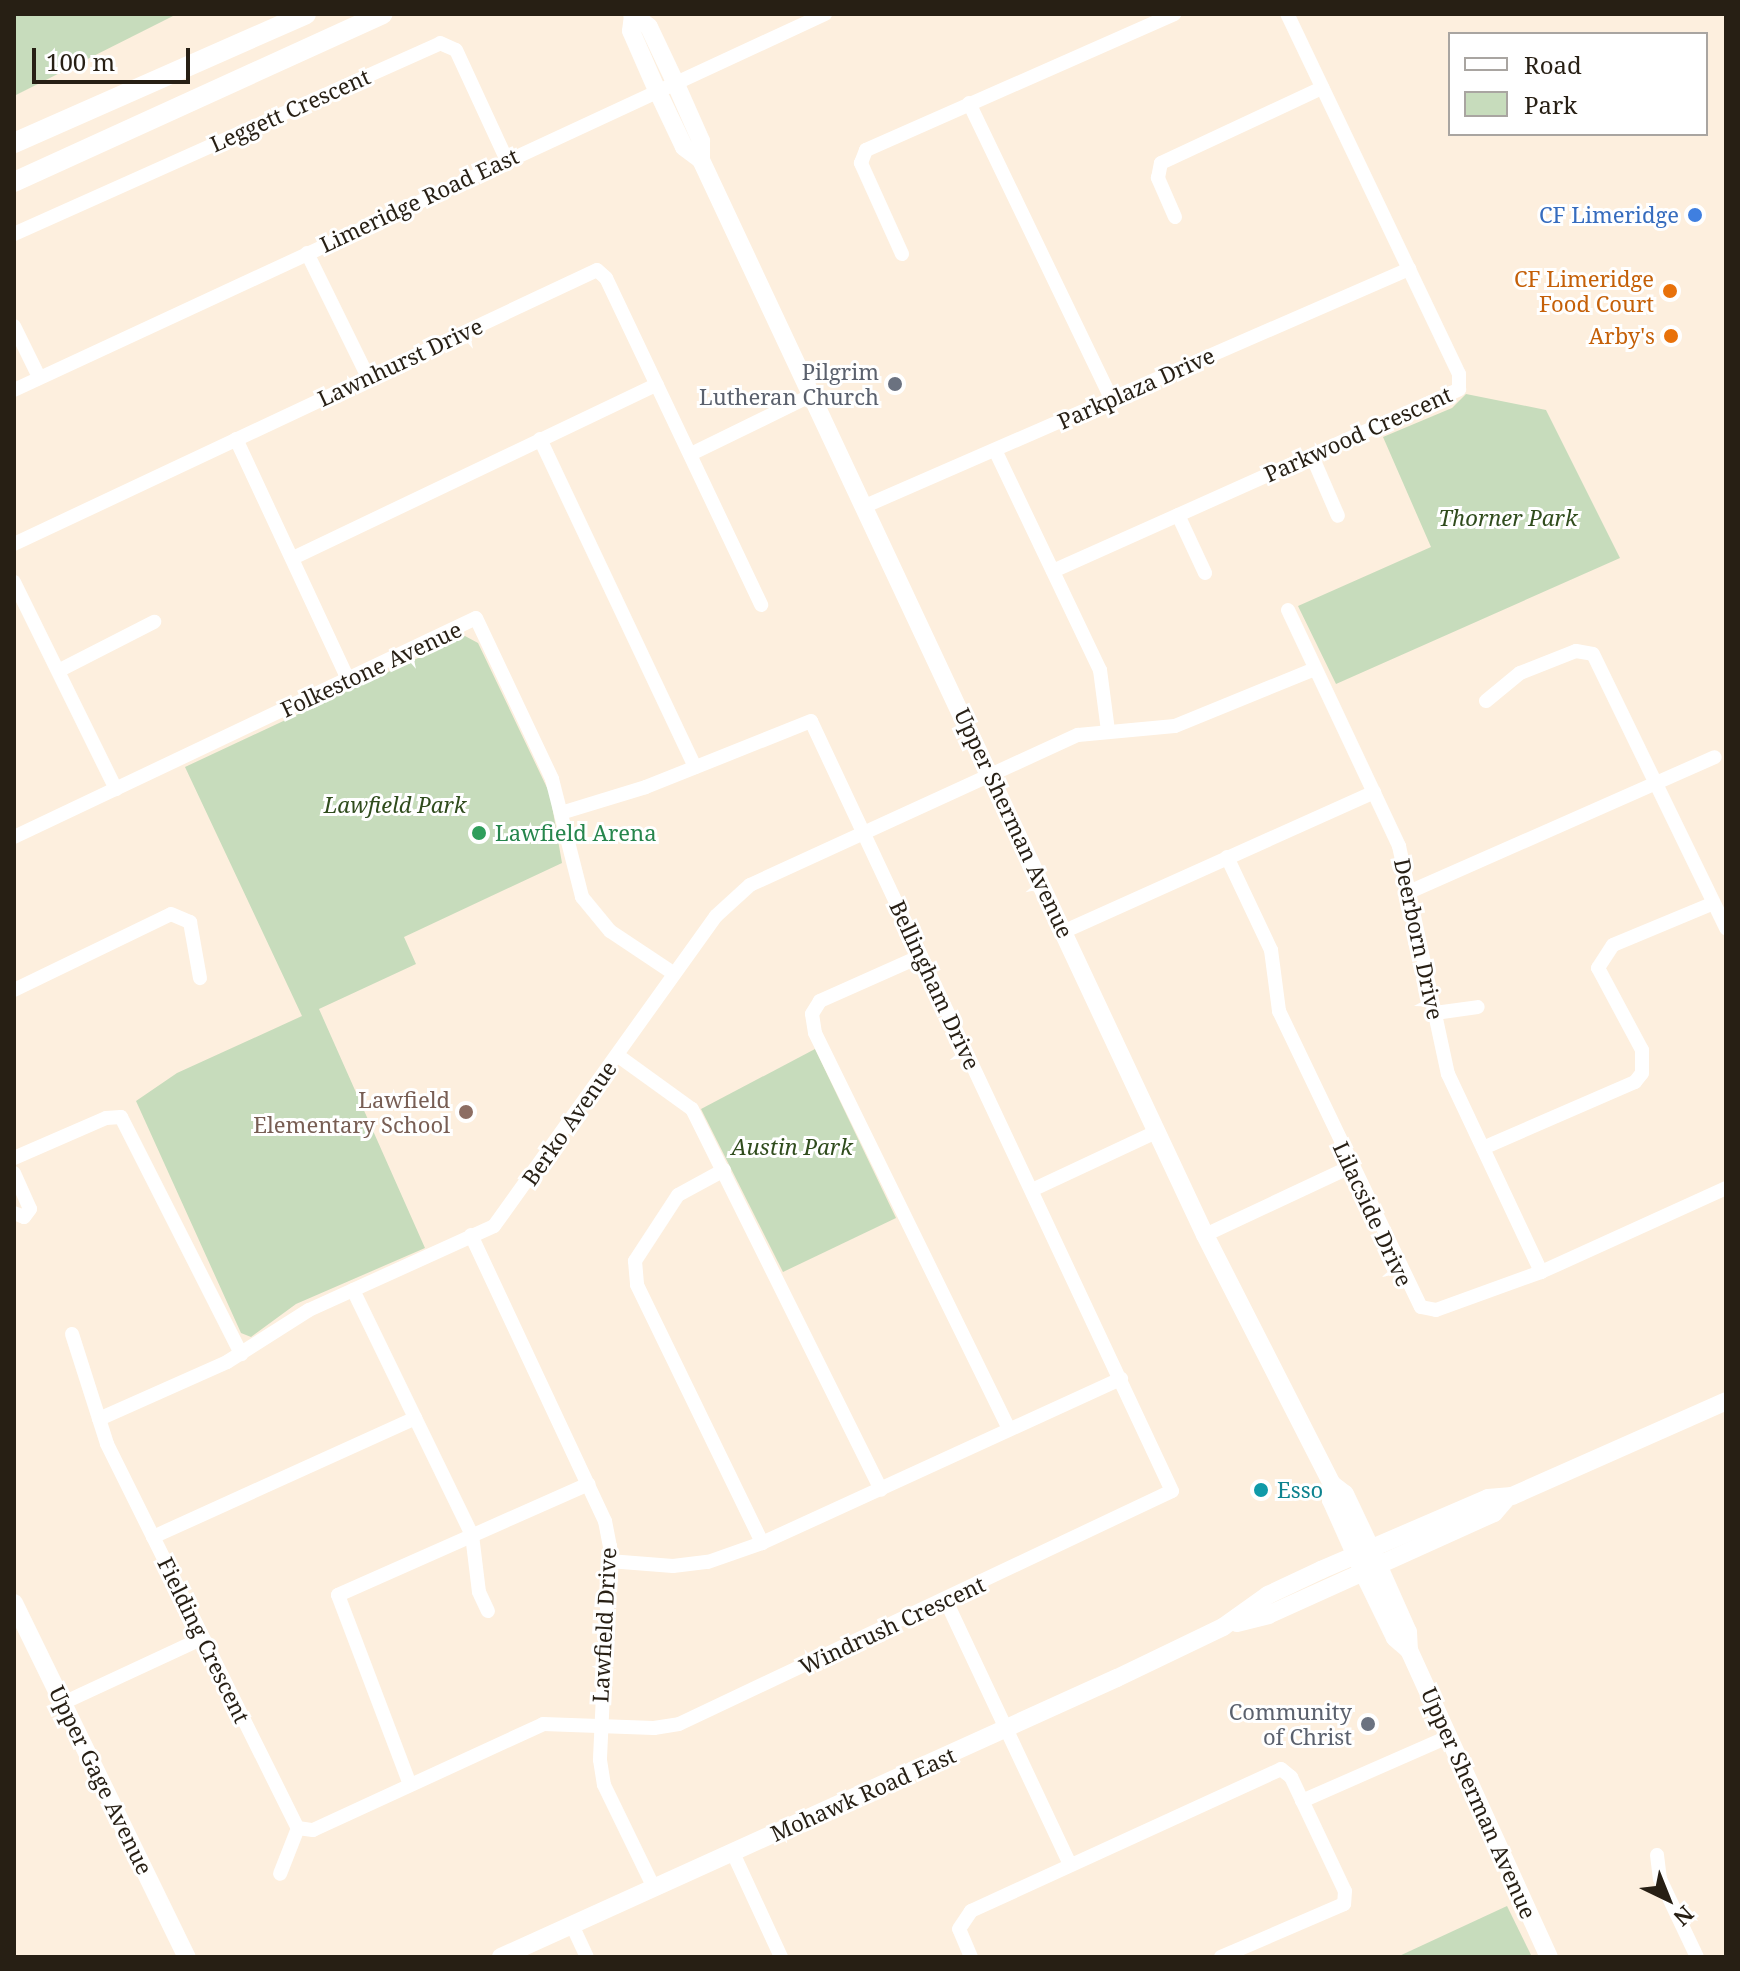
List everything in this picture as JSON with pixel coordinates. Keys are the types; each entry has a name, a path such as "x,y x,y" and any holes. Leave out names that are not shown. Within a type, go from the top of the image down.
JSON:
{"highway":[{"path":"14,143 306,14"},
{"path":"14,182 383,14"}],"main road":[{"name":"Upper Sherman Avenue","path":"701,160 684,147 656,88 631,31 633,15 649,27 674,80 701,141 701,160 992,775 1205,1235 1332,1484 1345,1494 1367,1561 1408,1632 1409,1650 1549,1957"},
{"name":"Mohawk Road East","path":"501,1957 1008,1729 1223,1627 1268,1595 1494,1513 1507,1498 1726,1401"},
{"name":"Upper Gage Avenue","path":"14,1603 20,1630 63,1703 187,1957"}],"street":[{"name":"Limeridge Road East","path":"14,390 656,88 825,14"},
{"name":"Parkwood Crescent","path":"1053,571 1459,389 1459,374 1287,14"},
{"path":"902,254 861,159 873,146 1165,16"},
{"name":"Leggett Crescent","path":"14,234 440,43 456,50 506,158"},
{"path":"1175,217 1158,178 1161,163 1322,88"},
{"path":"969,103 1111,398"},
{"path":"307,253 368,377"},
{"name":"Parkplaza Drive","path":"863,507 1409,269"},
{"name":"Lawnhurst Drive","path":"14,544 597,270 606,278 761,605"},
{"path":"14,326 39,377"},
{"path":"293,558 657,384"},
{"path":"691,454 812,395"},
{"path":"236,439 348,679"},
{"path":"540,439 695,767"},
{"path":"995,450 1100,670 1108,731"},
{"path":"1312,456 1338,516"},
{"path":"1178,515 1205,573"},
{"path":"14,582 116,789"},
{"name":"Deerborn Drive","path":"1288,610 1399,846 1448,1074 1541,1272"},
{"name":"Folkestone Avenue","path":"14,837 476,618 564,812 582,897 610,931 673,973"},
{"path":"60,670 154,622"},
{"path":"1486,701 1514,676 1586,651 1600,664 1726,928"},
{"name":"Berko Avenue","path":"99,1419 241,1354 302,1314 471,1235 505,1215 673,973 716,916 750,885 1078,735 1175,726 1315,669"},
{"name":"Bellingham Drive","path":"564,812 695,767 811,721 1171,1486"},
{"path":"1409,892 1715,757"},
{"path":"1065,931 1374,792"},
{"name":"Lilacside Drive","path":"1227,857 1271,950 1279,1011 1350,1167 1421,1307 1436,1310 1541,1272 1726,1188"},
{"path":"1483,1148 1635,1082 1642,1073 1642,1050 1598,968 1613,945 1714,903"},
{"path":"14,990 171,914 190,922 200,978"},
{"path":"921,956 820,1001 812,1014 815,1033 1009,1429"},
{"path":"1435,1013 1478,1007"},
{"path":"617,1055 692,1109 881,1490"},
{"path":"14,1158 106,1118 121,1117 241,1354"},
{"path":"1032,1190 1158,1131"},
{"path":"1205,1235 1350,1167"},
{"path":"724,1170 678,1195 635,1261 637,1285 762,1543"},
{"path":"14,1173 30,1211 22,1218 14,1213"},
{"name":"Lawfield Drive","path":"471,1235 605,1521 609,1561 599,1724 604,1785 654,1888"},
{"path":"353,1290 472,1535 479,1592 488,1611"},
{"path":"72,1334 99,1419 153,1537"},
{"path":"609,1561 685,1565 762,1543 1121,1379"},
{"name":"Fielding Crescent","path":"298,1828 153,1537 415,1418"},
{"path":"409,1782 338,1595 588,1484"},
{"name":"Windrush Crescent","path":"599,1724 654,1728 679,1724 1167,1497 1171,1486"},
{"path":"946,1601 1070,1864"},
{"path":"63,1703 203,1638"},
{"path":"280,1874 298,1828 313,1830 409,1782 543,1724 599,1724"},
{"path":"1302,1801 1448,1737"},
{"path":"971,1957 959,1929 971,1911 1275,1769 1287,1771 1345,1891 1344,1904 1221,1957"},
{"path":"733,1853 781,1957"},
{"path":"1657,1855 1660,1879 1697,1957"},
{"path":"572,1925 587,1957"}],"green space":[{"path":"14,14 177,14 14,96"},
{"name":"Thorner Park","path":"1466,394 1546,410 1620,558 1336,684 1298,606 1431,547 1383,437 1452,408"},
{"name":"Lawfield Park","path":"465,636 478,643 550,794 562,863 404,937 416,964 319,1009 425,1248 296,1304 251,1337 241,1333 136,1101 177,1073 302,1016 185,767"},
{"name":"Austin Park","path":"815,1049 896,1218 783,1272 701,1109"},
{"path":"1507,1906 1532,1957 1397,1957"}],"place":[{"name":"CF Limeridge","path":"1695,215"},
{"name":"CF Limeridge Food Court","path":"1670,291"},
{"name":"Arby's","path":"1671,336"},
{"name":"Pilgrim Lutheran Church","path":"895,384"},
{"name":"Lawfield Arena","path":"479,833"},
{"name":"Lawfield Elementary School","path":"466,1112"},
{"name":"Esso","path":"1261,1490"},
{"name":"Community of Christ","path":"1368,1724"}]}
